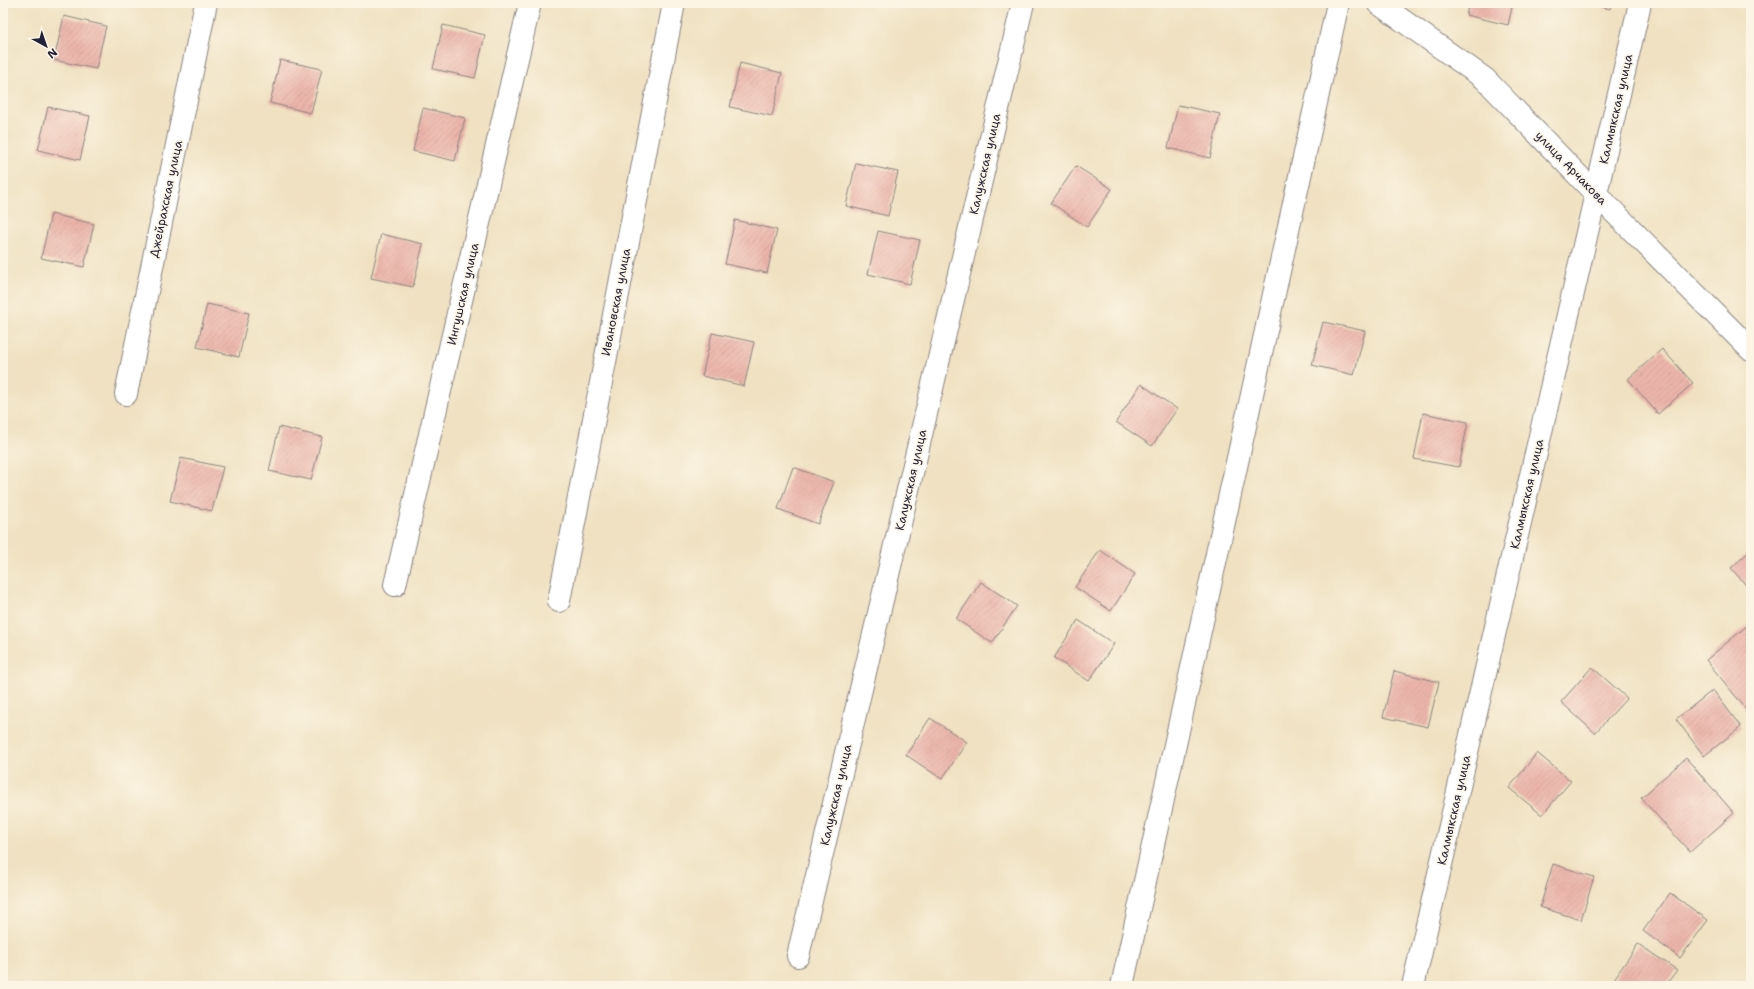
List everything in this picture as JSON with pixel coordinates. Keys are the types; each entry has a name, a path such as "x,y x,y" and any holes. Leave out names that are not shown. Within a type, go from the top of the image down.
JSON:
{"street":[{"name":"Джейрахская улица","path":"126,394 206,3"},
{"name":"Ингушская улица","path":"395,585 530,3"},
{"name":"Ивановская улица","path":"559,601 674,3"},
{"name":"Калужская улица","path":"798,956 1023,3"},
{"path":"1122,986 1338,3"},
{"name":"улица Арчакова","path":"1378,3 1485,79 1596,194 1751,350"},
{"name":"Калмыкская улица","path":"1413,986 1640,3"}],"building":[{"path":"1469,3 1513,3 1508,25 1466,15"},
{"path":"1589,3 1611,3 1610,9"},
{"path":"64,16 106,26 96,69 54,60"},
{"path":"443,25 485,35 475,78 433,69"},
{"path":"280,60 322,69 311,113 270,103"},
{"path":"740,63 782,73 772,116 730,107"},
{"path":"1178,105 1220,114 1210,158 1168,148"},
{"path":"48,107 90,116 80,160 38,150"},
{"path":"423,108 465,118 455,161 413,151"},
{"path":"856,163 898,172 888,216 846,206"},
{"path":"1076,166 1112,189 1087,227 1051,203"},
{"path":"51,214 94,224 84,267 41,258"},
{"path":"735,220 777,230 767,273 725,264"},
{"path":"878,231 920,240 910,284 868,274"},
{"path":"381,234 423,244 413,287 371,278"},
{"path":"207,304 249,313 239,357 197,347"},
{"path":"1323,322 1365,331 1354,375 1312,365"},
{"path":"712,333 754,342 744,386 702,376"},
{"path":"1662,349 1693,383 1658,414 1628,379"},
{"path":"1141,384 1177,409 1152,446 1116,422"},
{"path":"1423,413 1468,422 1459,467 1414,459"},
{"path":"279,427 322,437 311,480 269,471"},
{"path":"181,458 223,467 212,511 170,501"},
{"path":"793,467 834,482 818,524 778,509"},
{"path":"1100,550 1135,574 1111,611 1075,587"},
{"path":"1751,550 1751,591 1731,568"},
{"path":"981,582 1017,606 992,643 956,619"},
{"path":"1078,620 1114,644 1089,681 1054,658"},
{"path":"1748,625 1751,629 1751,715 1706,660"},
{"path":"1592,667 1627,698 1595,733 1561,702"},
{"path":"1394,671 1439,682 1428,727 1383,717"},
{"path":"1713,690 1741,727 1704,756 1676,719"},
{"path":"930,718 967,742 942,779 906,755"},
{"path":"1537,753 1571,781 1542,815 1509,788"},
{"path":"1686,758 1734,813 1690,852 1641,798"},
{"path":"1553,864 1594,877 1581,920 1540,907"},
{"path":"1670,893 1708,920 1680,958 1643,931"},
{"path":"1638,944 1677,970 1665,986 1618,986 1612,982"}]}
